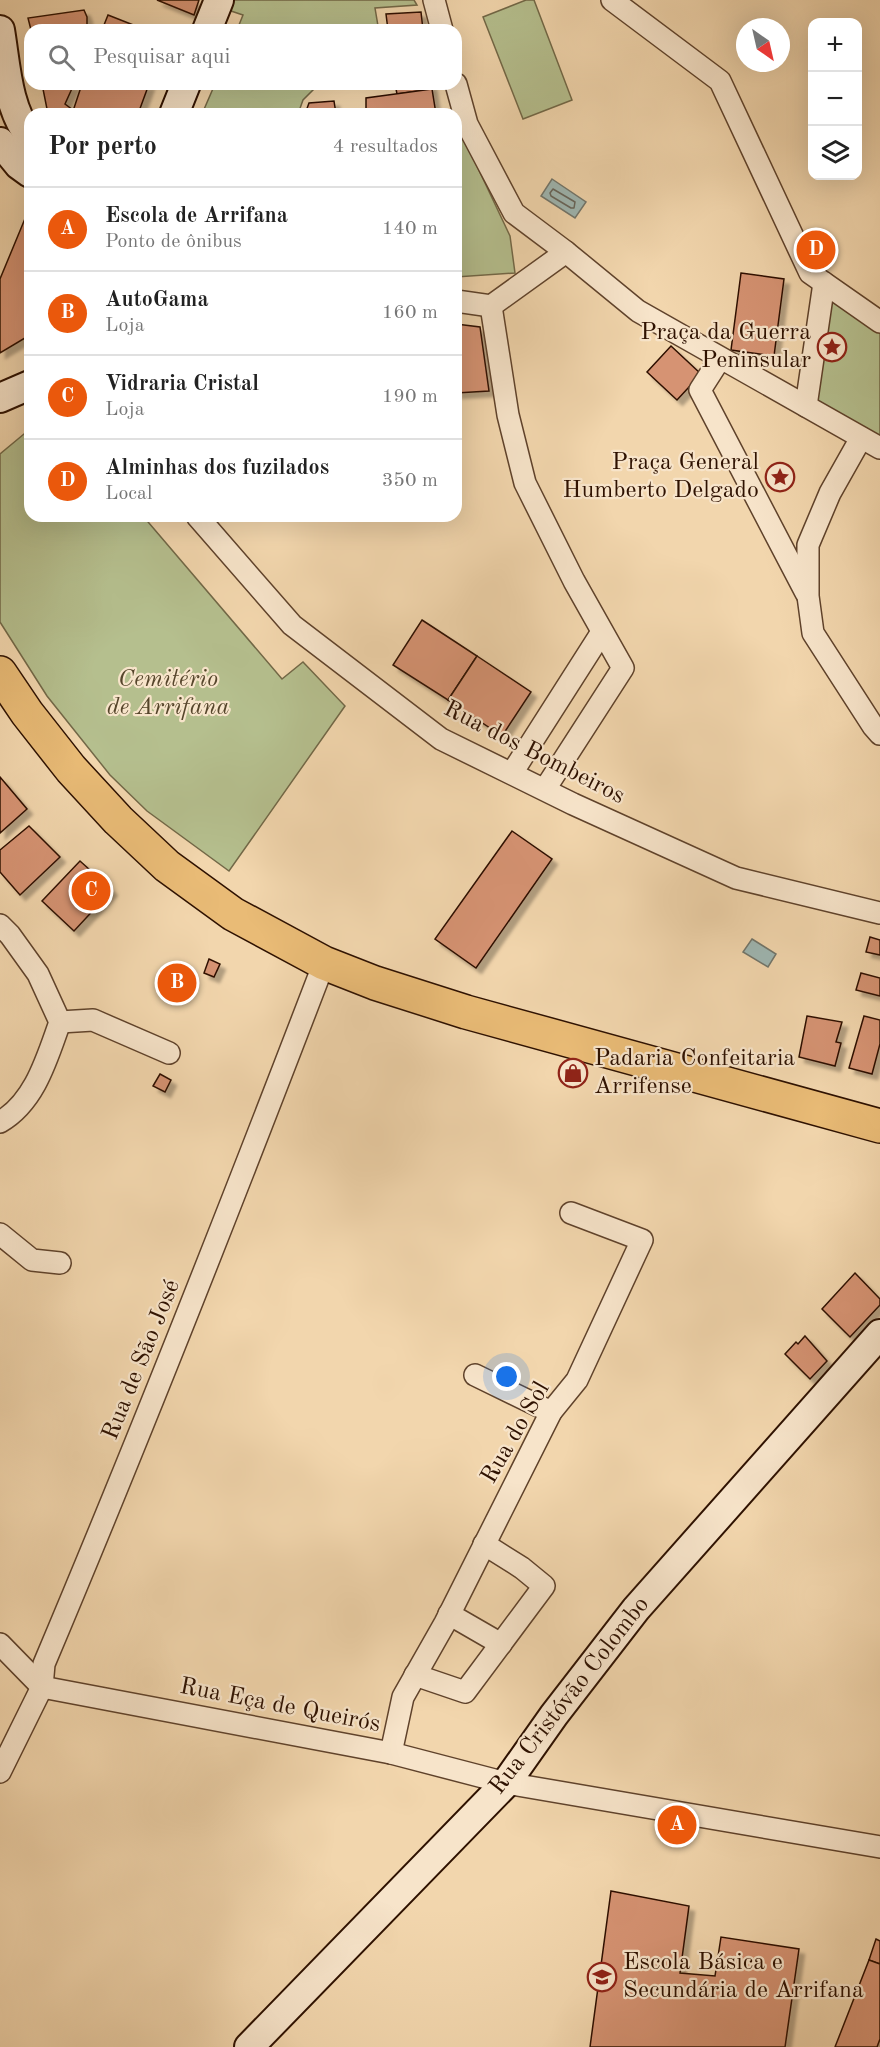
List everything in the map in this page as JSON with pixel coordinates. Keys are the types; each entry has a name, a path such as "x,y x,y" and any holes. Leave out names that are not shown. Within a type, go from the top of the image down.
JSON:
{"main road":[{"path":"209,24 219,0"},
{"path":"0,30 12,97 24,126"},
{"path":"176,108 184,90"},
{"path":"0,142 24,169"},
{"path":"0,398 24,388"},
{"path":"0,673 71,769 118,820 168,866 233,914 324,963 375,983 466,1012 880,1126"},
{"name":"Rua Cristóvão Colombo","path":"249,2047 506,1783 554,1715 636,1609 880,1334"}],"street":[{"path":"434,0 440,24"},
{"path":"612,0 720,81 810,273 879,318"},
{"path":"458,90 467,124 514,213 638,311 880,448"},
{"path":"462,302 491,306 566,252"},
{"path":"806,406 824,283"},
{"path":"491,306 508,415 525,483 574,581 623,669 544,789"},
{"path":"716,365 700,390 808,597"},
{"path":"861,438 830,493 808,545 808,597 813,633 880,734"},
{"name":"Rua dos Bombeiros","path":"202,522 292,624 441,739 573,804 736,878 880,913"},
{"path":"512,773 602,632"},
{"path":"0,925 38,974 60,1022 41,1075 13,1114 0,1122"},
{"name":"Rua de São José","path":"0,1772 42,1687 44,1664 210,1261 324,963"},
{"path":"60,1022 93,1020 169,1053"},
{"name":"Rua do Sol","path":"391,1753 403,1697 449,1614 551,1412 577,1380 642,1240 571,1213"},
{"path":"0,1234 32,1260 60,1263"},
{"path":"475,1375 551,1412"},
{"path":"415,1675 465,1692 544,1586 522,1568 484,1544"},
{"path":"449,1614 501,1644"},
{"path":"0,1644 42,1687"},
{"name":"Rua Eça de Queirós","path":"42,1687 391,1753 506,1783 880,1846"}],"green space":[{"path":"233,0 414,0 417,5 375,8 378,24 239,24 243,15 228,10"},
{"path":"526,0 534,0 572,100 523,119 483,17"},
{"path":"212,90 313,90 303,100 300,108 205,108"},
{"path":"462,134 510,236 515,273 462,277"},
{"path":"828,293 880,329 880,441 811,401"},
{"name":"Cemitério de Arrifana","path":"24,434 24,522 148,522 282,679 303,662 345,706 229,871 147,811 110,775 47,696 0,622 0,454"}],"water":[{"path":"552,179 586,202 575,218 541,196"},
{"path":"752,939 776,954 768,967 743,952"}],"building":[{"path":"157,0 199,0 194,15"},
{"path":"84,10 87,24 30,24 28,18"},
{"path":"421,12 422,24 387,24 386,14"},
{"path":"108,15 131,24 104,24"},
{"path":"43,90 71,90 65,104 70,108 47,108"},
{"path":"80,90 147,90 140,108 74,108"},
{"path":"396,90 425,90 397,94"},
{"path":"432,90 435,108 366,108 366,98"},
{"path":"334,101 335,108 307,108 309,103"},
{"path":"24,221 24,339 0,353 0,279"},
{"path":"741,273 784,279 774,356 731,350"},
{"path":"462,325 480,327 489,391 462,393"},
{"path":"671,346 701,374 677,400 647,372"},
{"path":"422,620 477,656 448,700 393,665"},
{"path":"477,656 531,692 502,736 448,700"},
{"path":"0,777 27,809 0,833"},
{"path":"29,826 60,857 20,895 0,872 0,850"},
{"path":"512,831 552,859 476,968 435,939"},
{"path":"80,861 112,890 74,931 42,901"},
{"path":"870,937 880,940 880,955 866,952"},
{"path":"209,959 220,964 214,977 204,973"},
{"path":"861,973 880,978 880,996 856,990"},
{"path":"807,1016 842,1022 836,1042 841,1043 835,1066 799,1057"},
{"path":"864,1016 880,1020 880,1044 872,1074 849,1068"},
{"path":"160,1074 171,1080 165,1092 153,1086"},
{"path":"855,1273 880,1299 880,1305 850,1337 822,1309"},
{"path":"805,1336 827,1361 810,1379 785,1354"},
{"path":"611,1891 689,1906 680,1973 715,1976 721,1937 799,1949 785,2047 590,2047"},
{"path":"876,1939 880,1941 880,1964 869,1960"},
{"path":"869,1960 880,1964 880,2039 877,2047 835,2047"}],"place":[{"name":"Alminhas dos fuzilados","path":"816,250"},
{"name":"Praça da Guerra Peninsular","path":"832,347"},
{"name":"Praça General Humberto Delgado","path":"780,477"},
{"name":"Vidraria Cristal","path":"91,891"},
{"name":"AutoGama","path":"177,983"},
{"name":"Padaria Confeitaria Arrifense","path":"573,1073"},
{"name":"Escola de Arrifana","path":"677,1825"},
{"name":"Escola Básica e Secundária de Arrifana","path":"602,1977"}]}
